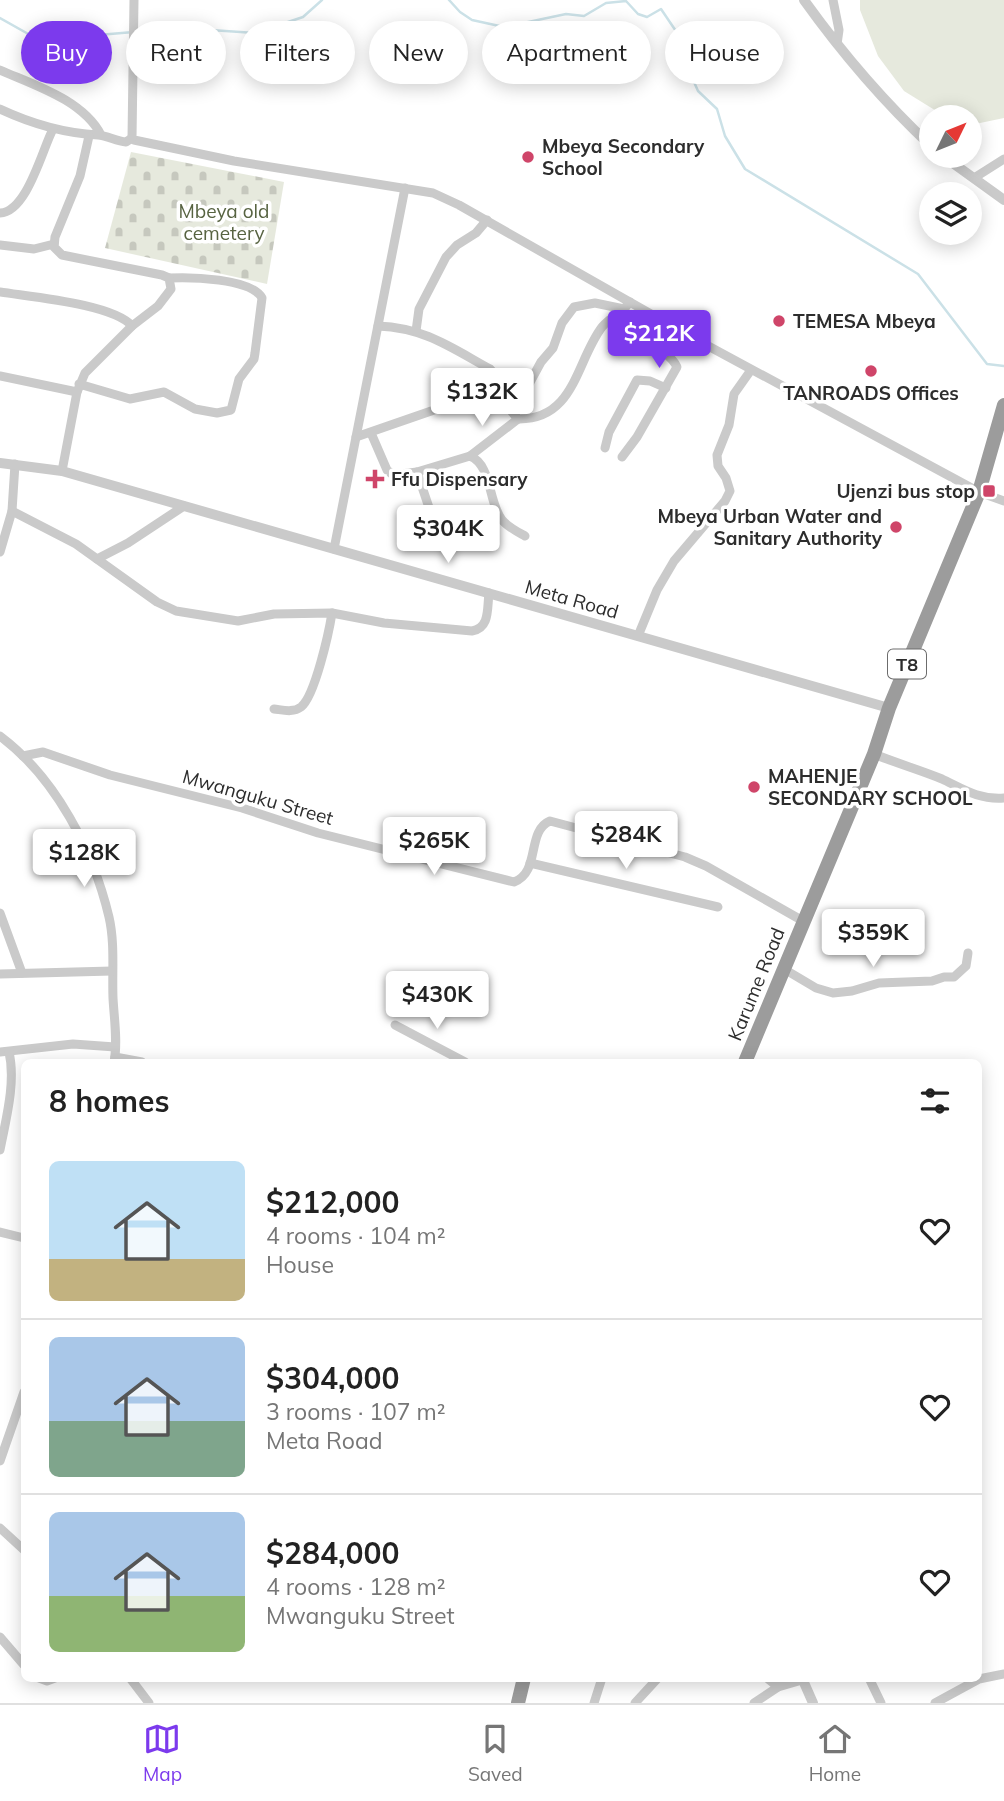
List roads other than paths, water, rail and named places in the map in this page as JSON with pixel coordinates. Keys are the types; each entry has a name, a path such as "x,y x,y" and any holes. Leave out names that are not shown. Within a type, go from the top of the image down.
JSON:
{"highway":[{"name":"T8","path":"803,921 874,754 889,708 979,492 1004,405"},
{"name":"Karume Road","path":"746,1059 803,921"},
{"path":"518,1703 523,1682"}],"street":[{"path":"132,138 134,0"},
{"path":"804,0 837,44 895,112 919,135"},
{"path":"833,0 839,30 837,44"},
{"path":"0,70 74,107 92,121 101,135"},
{"path":"0,109 53,129 89,136 101,135 126,142 132,138"},
{"path":"0,213 13,209 22,199 53,129"},
{"path":"54,244 80,176 89,136"},
{"path":"132,138 175,150 433,193 487,220 627,306 979,492 1004,501"},
{"path":"974,178 1004,159"},
{"path":"960,168 1004,201"},
{"path":"334,549 405,188"},
{"path":"416,331 419,309 446,257 457,244 476,233 487,220"},
{"path":"0,245 34,249 54,244"},
{"path":"0,376 130,399 164,392 195,409 218,413 231,410 239,379 254,359 262,298 260,294 249,288 209,279 169,278 62,255 54,244"},
{"path":"62,471 78,388 90,365 170,293 169,278"},
{"path":"0,292 105,311 122,317 132,326"},
{"path":"505,391 516,397 523,395 533,375 553,348 562,323 574,307 595,303 627,306"},
{"path":"622,457 637,437 676,370 676,364 667,355 625,331 622,323 627,306"},
{"path":"371,433 390,474 417,472 470,456 518,419 539,415 566,398 602,328 627,306"},
{"path":"378,326 416,331 437,338 490,369 505,391 512,412 518,419"},
{"path":"638,636 657,590 674,561 725,501 730,491 718,466 717,455 729,425 734,394 751,370"},
{"path":"605,448 609,432 637,380 650,381 666,388"},
{"path":"356,438 434,410"},
{"path":"470,456 482,466 500,517 525,536"},
{"name":"Meta Road","path":"0,463 62,471 889,708"},
{"path":"0,552 12,511 15,464"},
{"path":"417,472 442,546"},
{"path":"97,559 128,543 184,506"},
{"path":"12,511 76,544 157,602 191,615 238,621 274,614 332,613 384,623 472,631 480,630 485,625 489,593"},
{"path":"274,709 291,711 298,709 306,701 328,636 332,613"},
{"path":"0,736 42,776 79,834 109,919 115,1055 73,1044 5,1052 11,1061 10,1084 0,1150"},
{"name":"Mwanguku Street","path":"23,756 43,752 110,775 246,810 318,833 514,882 528,872 530,863"},
{"path":"874,754 976,796 987,799 1004,798"},
{"path":"718,907 530,863 540,830 550,821 685,857 706,866 803,921"},
{"path":"0,913 22,973"},
{"path":"783,970 822,990 833,993 847,992 879,983 932,981 954,977 966,966 968,953"},
{"path":"0,974 112,971"},
{"path":"395,1025 459,1059"},
{"path":"0,1232 21,1237"},
{"path":"0,1461 21,1401"},
{"path":"0,1528 21,1547"},
{"path":"0,1637 21,1662"},
{"path":"982,1678 1004,1674"},
{"path":"133,1682 149,1703"},
{"path":"594,1703 601,1682"},
{"path":"635,1703 654,1682"},
{"path":"772,1682 778,1687"},
{"path":"754,1703 778,1687 793,1682"},
{"path":"803,1682 813,1703"},
{"path":"871,1682 881,1703"},
{"path":"935,1703 974,1682"}],"waterway":[{"path":"0,18 39,40 181,28 255,33 303,17 322,0"},
{"path":"449,0 472,20 504,27 566,14 584,16 606,3 626,1 638,14 647,17 661,9 682,40 683,57 698,91 717,109 725,136 745,169 918,274 987,364 1004,366"}],"place":[{"name":"Mbeya Secondary School","path":"528,157"},
{"name":"TEMESA Mbeya","path":"779,321"},
{"name":"TANROADS Offices","path":"871,371"},
{"name":"Ffu Dispensary","path":"375,479"},
{"name":"Ujenzi bus stop","path":"989,491"},
{"name":"Mbeya Urban Water and Sanitary Authority","path":"896,527"},
{"name":"MAHENJE SECONDARY SCHOOL","path":"754,787"}],"park label":[{"name":"Mbeya old cemetery","path":"224,222"}]}
